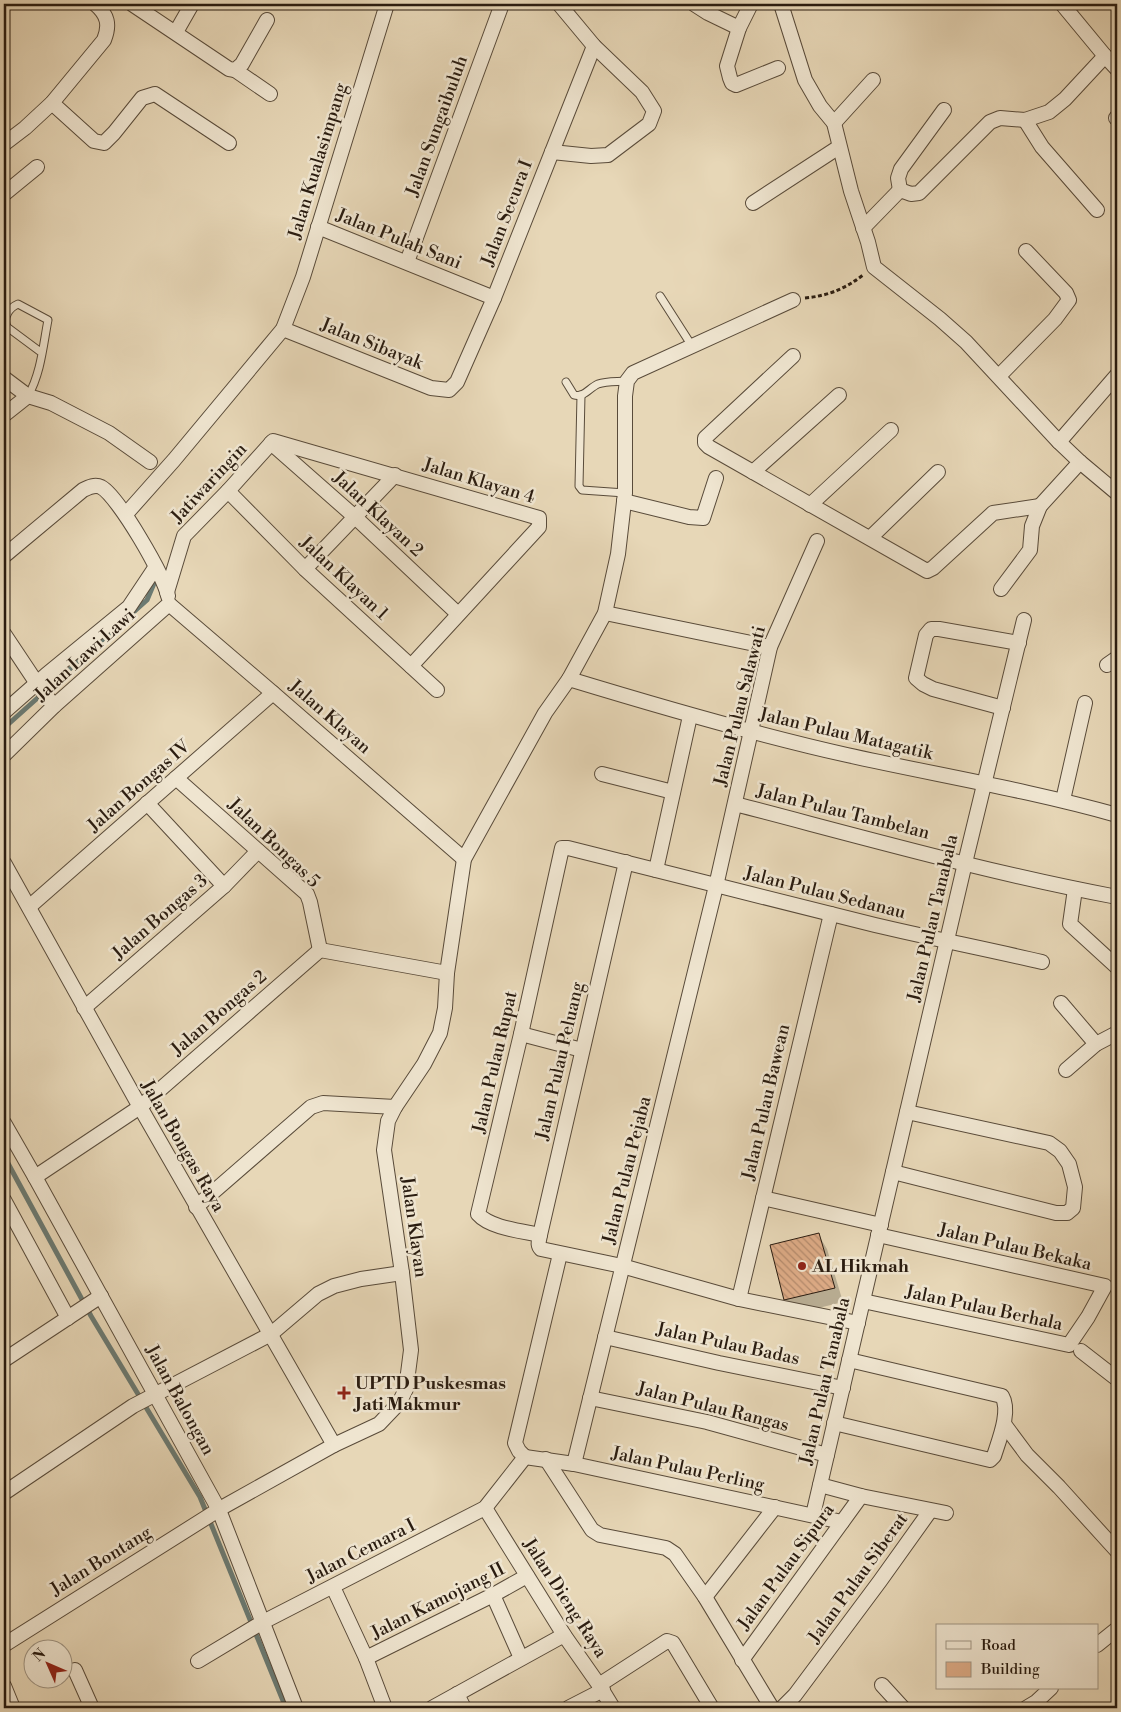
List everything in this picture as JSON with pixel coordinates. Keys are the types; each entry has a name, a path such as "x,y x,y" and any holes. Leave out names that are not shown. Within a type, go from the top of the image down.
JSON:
{"street":[{"path":"132,4 270,94"},
{"path":"176,32 192,4"},
{"name":"Jalan Kualasimpang","path":"126,514 174,460 283,329 303,277 386,4"},
{"name":"Jalan Sungaibuluh","path":"407,262 502,4"},
{"path":"552,152 591,156 608,155 649,124 654,111 642,92 594,46 559,4"},
{"path":"694,4 708,14 739,28"},
{"path":"752,4 739,28 727,66 732,83 736,85 778,68"},
{"path":"780,4 805,80 820,106 834,123 851,192 874,267 966,342 1059,442 1117,493"},
{"path":"1062,4 1117,68"},
{"path":"4,144 52,103 104,40 108,30 102,6"},
{"path":"235,70 242,64 267,20"},
{"name":"Jalan Secura I","path":"449,390 457,382 494,298 594,46"},
{"path":"900,190 911,194 919,193 990,122 1000,118 1025,120 1050,112 1066,99 1105,56"},
{"path":"834,123 873,80"},
{"path":"52,103 94,141 104,143 142,98 155,94 229,143"},
{"path":"900,190 898,178 900,169 944,110"},
{"path":"1025,120 1042,147 1097,210"},
{"path":"753,203 839,147"},
{"path":"4,194 37,167"},
{"path":"863,228 900,190"},
{"name":"Jalan Pulah Sani","path":"318,227 494,298"},
{"path":"999,376 1055,319 1070,300 1066,293 1026,251"},
{"path":"627,381 633,373 793,300"},
{"name":"Jalan Sibayak","path":"283,329 431,388 449,390"},
{"path":"793,356 705,438 705,442 709,447 927,571 933,568 993,513 1040,506"},
{"path":"1059,442 1117,375"},
{"path":"4,378 28,396 51,403 109,434 150,462"},
{"name":"Jalan Klayan","path":"211,1514 334,1445 379,1424 399,1402 406,1389 411,1350 384,1150 388,1122 395,1107 424,1064 440,1033 445,1008 447,973 464,859 545,714 569,679 605,613 618,554 624,497 625,396 627,381"},
{"path":"753,472 839,395"},
{"path":"4,415 28,396"},
{"path":"810,504 891,430"},
{"name":"Jalan Klayan 4","path":"274,442 395,475 539,518 539,527 411,666"},
{"name":"Jatiwaringin","path":"168,598 184,536 274,442"},
{"name":"Jalan Klayan 2","path":"274,442 458,614"},
{"path":"1001,589 1030,550 1032,526 1040,506 1080,462"},
{"path":"870,538 938,472"},
{"path":"305,569 395,475"},
{"path":"624,497 689,517 702,518 716,478"},
{"path":"4,556 83,490 92,486 101,488 126,514 155,568 168,598"},
{"name":"Jalan Klayan 1","path":"228,491 305,569 437,690"},
{"name":"Jalan Pulau Salawati","path":"716,886 770,647 816,541"},
{"path":"4,712 129,607 155,568"},
{"name":"Jalan Klayan","path":"168,598 273,693 464,859"},
{"name":"Jalan Lawi Lawi","path":"4,754 50,702 168,598"},
{"path":"605,613 770,647"},
{"name":"Jalan Pulau Tanabala","path":"813,1515 946,942 1024,620"},
{"path":"1003,708 933,689 916,678 926,635 931,630 939,629 1019,643"},
{"path":"4,634 50,702"},
{"name":"Jalan Pulau Matagatik","path":"569,679 690,716 750,732 846,755 1063,800 1117,815"},
{"name":"Jalan Bongas IV","path":"29,907 273,693"},
{"path":"1063,800 1084,703"},
{"path":"656,870 690,716"},
{"path":"602,774 673,792"},
{"name":"Jalan Bongas 5","path":"176,778 307,894 320,950"},
{"path":"147,804 224,886"},
{"name":"Jalan Pulau Tambelan","path":"735,804 965,863 1117,897"},
{"name":"Jalan Pulau Sedanau","path":"561,852 562,848 568,848 946,942 1042,962"},
{"name":"Jalan Bongas 3","path":"84,1008 224,886 258,851"},
{"name":"Jalan Pulau Rupat","path":"540,1235 493,1224 483,1220 478,1214 521,1034 561,852"},
{"name":"Jalan Pulau Peluang","path":"540,1235 626,862"},
{"name":"Jalan Bongas Raya","path":"4,863 196,1207 334,1445"},
{"name":"Jalan Pulau Pejaba","path":"574,1464 716,886"},
{"path":"1075,889 1070,924 1117,967"},
{"name":"Jalan Pulau Bawean","path":"739,1299 830,914"},
{"path":"320,950 447,973"},
{"name":"Jalan Bongas 2","path":"35,1176 140,1107 320,950"},
{"path":"1061,1003 1096,1044"},
{"path":"1066,1070 1096,1044 1117,1033"},
{"path":"521,1034 582,1050"},
{"path":"196,1207 311,1107 323,1103 395,1107"},
{"path":"893,1172 1056,1213 1067,1214 1072,1208 1075,1187 1069,1164 1060,1151 1049,1143 907,1112"},
{"name":"Jalan Balongan","path":"4,1122 35,1176 96,1300 151,1396 211,1514 291,1706"},
{"path":"763,1198 879,1230"},
{"path":"4,1200 71,1316"},
{"name":"Jalan Pulau Bekaka","path":"879,1230 1105,1286 1088,1317 1075,1348"},
{"path":"540,1235 538,1244 541,1250 622,1266 739,1299 858,1323"},
{"path":"525,1457 515,1443 560,1254"},
{"path":"4,1493 133,1406 271,1334 318,1294 334,1286 361,1279 402,1273"},
{"path":"4,1360 96,1300"},
{"name":"Jalan Pulau Berhala","path":"862,1301 1075,1348"},
{"name":"Jalan Pulau Badas","path":"605,1336 719,1363 843,1388"},
{"path":"1075,1348 1117,1380"},
{"path":"834,1423 990,1460 994,1456 1004,1424 1005,1401 1002,1396 849,1360"},
{"name":"Jalan Pulau Rangas","path":"590,1398 707,1422 827,1455"},
{"path":"1004,1424 1027,1455 1117,1551"},
{"name":"Jalan Pulau Perling","path":"525,1457 574,1464 842,1522"},
{"name":"Jalan Cemara I","path":"198,1661 257,1626 485,1508 525,1457"},
{"path":"546,1459 592,1530 600,1535 666,1548 676,1554 705,1597 742,1660 775,1708"},
{"name":"Jalan Pulau Siberat","path":"775,1708 795,1695 930,1511 820,1485"},
{"name":"Jalan Pulau Sipura","path":"742,1660 861,1496"},
{"path":"705,1597 775,1507"},
{"name":"Jalan Dieng Raya","path":"485,1508 526,1576 564,1635 601,1687 613,1708"},
{"path":"930,1511 946,1513"},
{"name":"Jalan Bontang","path":"4,1645 211,1514"},
{"name":"Jalan Kamojang II","path":"366,1658 493,1595 526,1576"},
{"path":"333,1587 366,1658 385,1708"},
{"path":"493,1595 521,1658"},
{"path":"1098,1644 1117,1629"},
{"path":"432,1708 564,1635"},
{"path":"568,1708 668,1641 673,1643 712,1708"},
{"path":"75,1670 92,1708"},
{"path":"882,1685 903,1708"},
{"path":"4,1686 13,1708"},
{"path":"1026,1708 1049,1690"},
{"path":"457,1694 464,1708"}],"lane":[{"path":"660,296 692,346"},
{"path":"28,396 35,384 42,353 48,320 18,304 12,307 8,312 5,322 7,327 42,353"},
{"path":"566,382 574,395 581,396 598,384 627,381"},
{"path":"581,396 579,486 582,490 624,497"}],"path":[{"path":"793,300 832,293 850,285 874,267"}],"building":[{"name":"AL Hikmah","path":"819,1233 835,1288 784,1300 770,1245"}],"waterway":[{"path":"4,728 147,600 155,581"},
{"path":"4,1156 91,1316 200,1497 286,1708"}],"place":[{"name":"AL Hikmah","path":"802,1266"},
{"name":"UPTD Puskesmas Jati Makmur","path":"344,1393"}]}
